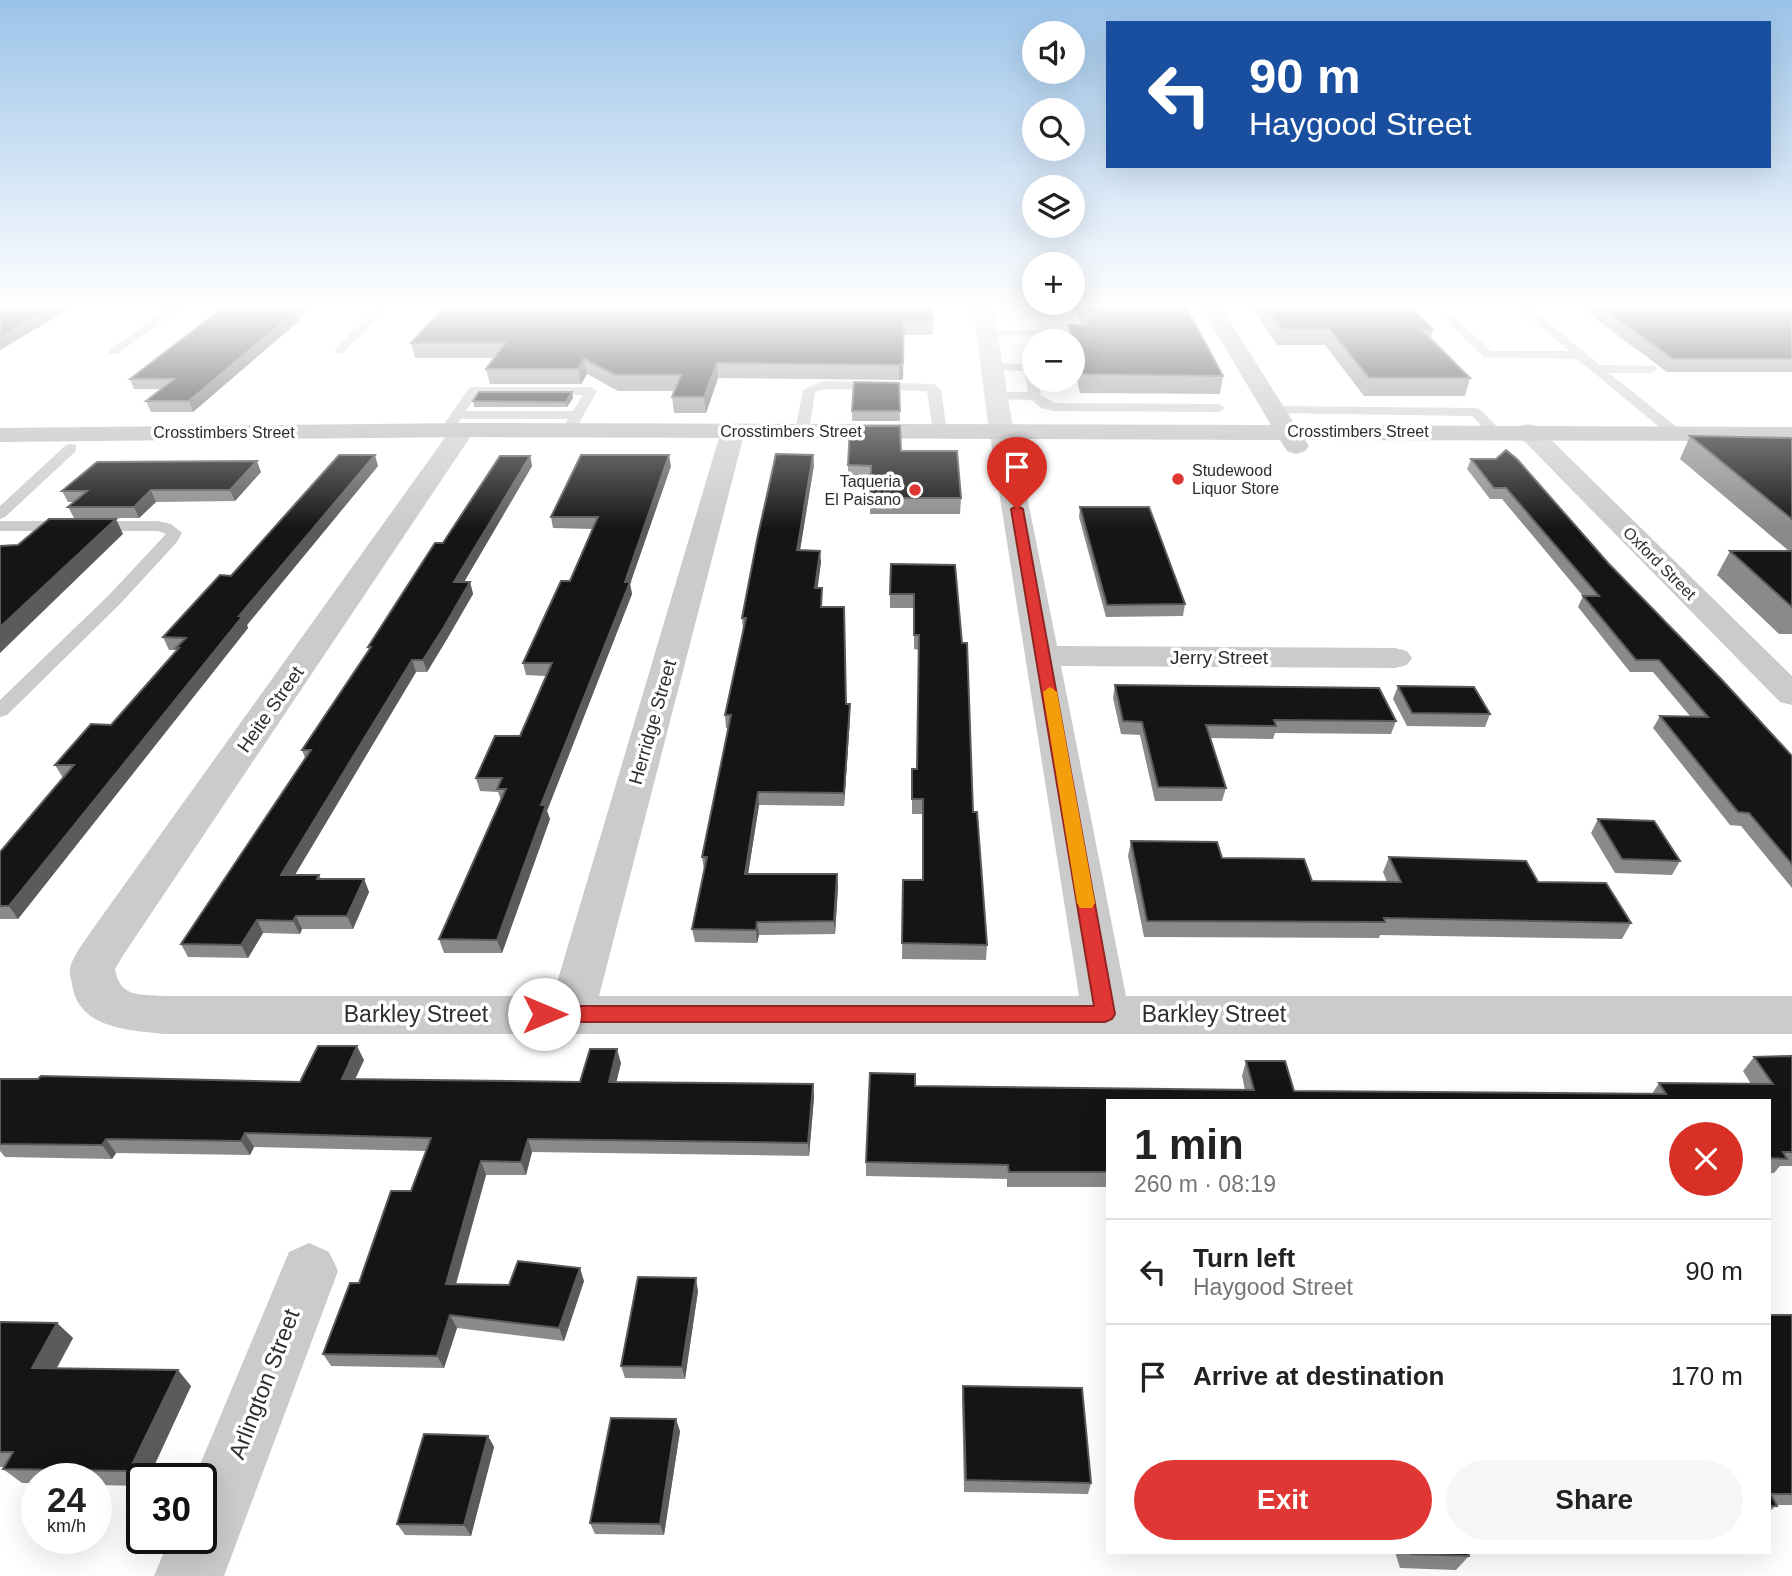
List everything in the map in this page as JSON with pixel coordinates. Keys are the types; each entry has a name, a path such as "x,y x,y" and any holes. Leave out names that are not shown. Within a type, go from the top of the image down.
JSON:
{"main road":[{"path":"1256,381 1286,429"},
{"name":"Crosstimbers Street","path":"0,435 81,440 455,430 573,423 732,438 803,431 940,432 1004,439"},
{"name":"Crosstimbers Street","path":"1286,429 1792,448"},
{"name":"Crosstimbers Street","path":"455,430 732,438 1004,439 1286,429 1494,431 1535,438 1674,432 1792,434"},
{"name":"Crosstimbers Street","path":"0,450 81,440"}],"street":[{"path":"994,381 1105,1014"},
{"name":"Heite Street","path":"96,992 92,969 108,942 455,430"},
{"name":"Herridge Street","path":"571,1014 732,438"},
{"name":"Oxford Street","path":"1535,438 1792,695"},
{"name":"Jerry Street","path":"1044,656 1395,658"},
{"name":"Barkley Street","path":"96,992 117,1010 164,1015 1792,1015"},
{"name":"Arlington Street","path":"189,1576 309,1271"}],"lane":[{"path":"455,430 479,381"},
{"path":"1031,381 1035,396 1046,405 1054,407 1219,408"},
{"path":"1611,381 1674,432"},
{"path":"803,431 809,390 823,385 920,386 935,390 940,432"},
{"path":"455,430 495,403 520,403 549,403 573,423 591,391 549,403 520,403 495,403 472,391"},
{"path":"997,396 1035,396"},
{"path":"0,514 81,440"},
{"path":"0,526 158,526 166,527 174,533 172,539 115,600 0,711"}],"building":[{"path":"172,381 213,381 189,401 146,401"},
{"path":"679,381 710,381 704,397 672,397"},
{"path":"854,382 899,383 900,411 852,411"},
{"path":"479,392 572,392 566,402 473,401"},
{"path":"850,426 900,426 901,451 957,451 961,498 870,498 871,466 848,465"},
{"path":"1690,436 1792,438 1792,519"},
{"path":"1506,450 1517,459 1608,563 1792,756 1792,864 1749,813 1738,812 1660,716 1708,717 1659,660 1636,660 1583,596 1599,596 1506,488 1494,488 1471,459 1496,459"},
{"path":"776,454 813,455 797,550 820,551 815,588 822,588 821,607 844,607 846,704 850,704 844,793 758,792 745,874 837,874 834,921 757,922 756,930 692,929 707,857 702,857 731,715 725,715 746,618 742,618"},
{"path":"339,455 375,455 239,616 243,616 9,906 0,906 0,852 74,765 55,765 91,724 111,725 186,638 163,637 220,575 231,576"},
{"path":"581,455 669,455 625,582 630,582 541,805 546,805 497,940 439,939 506,789 497,789 502,778 476,778 495,736 520,736 552,663 523,663 561,581 570,581 598,517 551,517"},
{"path":"500,456 530,456 454,582 470,582 423,660 412,660 281,875 319,875 317,879 364,879 347,916 296,916 293,921 257,920 241,945 181,944 311,750 302,750 371,647 368,647 435,543 443,543"},
{"path":"257,461 230,490 151,490 134,507 68,507 87,491 62,491 97,462"},
{"path":"1080,507 1149,507 1185,604 1107,605"},
{"path":"49,519 116,519 0,627 0,546 18,545"},
{"path":"1730,551 1792,551 1792,607"},
{"path":"891,564 955,565 962,643 967,643 973,812 977,812 987,945 902,943 903,880 923,880 923,799 912,799 912,769 917,769 919,635 914,635 914,594 890,594"},
{"path":"1115,685 1379,688 1396,721 1274,720 1276,726 1206,725 1226,788 1158,787 1142,722 1123,721"},
{"path":"1398,686 1474,687 1490,714 1412,713"},
{"path":"1598,819 1654,821 1680,861 1622,859"},
{"path":"1131,841 1217,842 1222,858 1304,859 1312,881 1401,882 1389,857 1526,861 1538,882 1606,883 1631,923 1384,918 1385,922 1147,921"},
{"path":"318,1046 357,1046 342,1079 580,1082 590,1049 617,1049 609,1082 813,1084 808,1143 528,1139 521,1162 481,1161 446,1284 509,1285 518,1261 580,1268 559,1328 450,1315 437,1356 323,1354 350,1283 359,1283 391,1191 411,1191 431,1138 245,1133 241,1141 106,1139 102,1145 0,1144 0,1079 38,1079 41,1076 300,1082"},
{"path":"1792,1056 1792,1152 1783,1152 1787,1159 1771,1158 1771,1099 1106,1099 1106,1172 1009,1172 1008,1165 866,1162 870,1073 915,1074 915,1086 1254,1090 1246,1061 1285,1061 1294,1091 1666,1094 1659,1083 1773,1084 1754,1057"},
{"path":"638,1277 696,1278 682,1367 621,1366"},
{"path":"1771,1315 1792,1315 1792,1494 1771,1494"},
{"path":"0,1322 57,1323 32,1368 178,1370 133,1463 126,1463 126,1471 112,1471 112,1463 21,1463 21,1469 3,1469 13,1452 0,1452"},
{"path":"963,1386 1082,1388 1091,1483 966,1480"},
{"path":"611,1418 676,1419 660,1524 590,1523"},
{"path":"424,1434 488,1436 464,1525 397,1524"},
{"path":"1771,1494 1777,1506 1771,1506"},
{"path":"1411,1554 1468,1554 1469,1556"}],"slow traffic":[{"path":"1050,692 1086,903"}],"place":[{"name":"Studewood Liquor Store","path":"1178,479"},
{"name":"Taqueria El Paisano","path":"915,490"}],"route":[{"path":"544,1014 1105,1014 1017,509"}]}
